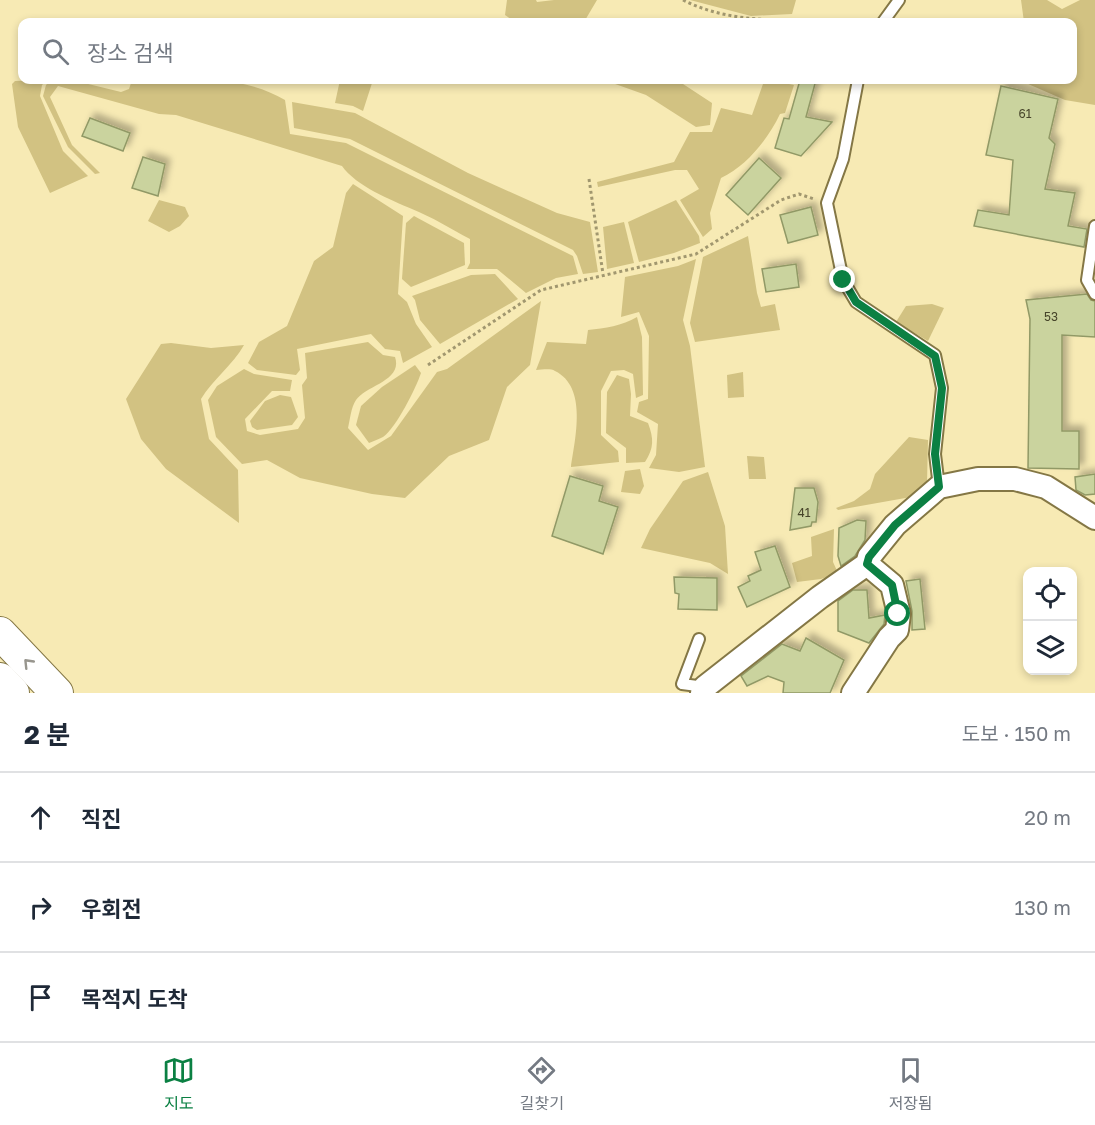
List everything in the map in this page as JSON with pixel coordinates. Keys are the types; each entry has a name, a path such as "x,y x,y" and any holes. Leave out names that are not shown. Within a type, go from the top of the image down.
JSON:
{"main road":[{"path":"0,633 57,693"},
{"path":"0,679 13,693"}],"street":[{"path":"703,690 820,597 867,564 869,557 895,525 939,487 978,478 1015,479 1046,487 1095,518"},
{"path":"853,693 889,638 897,630 898,614 892,585 867,564"}],"lane":[{"path":"886,18 899,0"},
{"path":"857,84 843,159 827,203 843,280 856,302 935,356 942,388 935,454 939,487"},
{"path":"1095,226 1087,280 1095,294"},
{"path":"699,639 682,684 703,690"}],"path":[{"path":"683,0 697,7 740,18"},
{"path":"589,179 603,274"},
{"path":"428,365 541,290 696,254 781,200 799,194 827,203"}],"shaded area":[{"path":"507,0 536,0 537,2 597,0 586,18 509,18 505,15"},
{"path":"690,0 796,0 792,14 751,16"},
{"path":"1021,0 1047,0 1062,9 1080,0 1095,0 1095,105 1065,100 1028,84 1077,84 1077,18 1023,18"},
{"path":"18,81 18,84 43,84 40,96 63,151 88,176 50,193 18,127 12,84"},
{"path":"88,84 121,92 129,89 131,84 243,84 268,91 285,100 290,134 346,143 573,256 578,274 556,278 526,293 497,269 467,269 470,263 470,239 374,192 356,180 342,166 176,115 159,114 58,86 50,97 72,145 100,173 95,174 68,147 43,96 46,85"},
{"path":"339,84 372,84 363,111 353,106 335,103"},
{"path":"615,84 683,84 712,103 710,125 696,127 646,95"},
{"path":"763,84 794,85 785,113 780,114 763,142 740,166 721,178 710,213 712,229 703,237 680,200 699,189 687,170 675,170 598,187 597,182 674,162 690,132 712,132 721,108 752,115"},
{"path":"292,102 355,113 468,173 557,213 590,222 598,272 583,274 573,250 350,139 294,128"},
{"path":"353,184 403,216 398,294 407,302 416,324 432,347 403,363 400,351 385,349 371,334 297,349 300,370 296,375 257,370 248,363 259,342 287,326 314,261 333,247 346,193"},
{"path":"159,200 185,207 189,216 180,226 169,232 148,221"},
{"path":"676,200 699,236 700,243 674,253 639,262 628,222"},
{"path":"414,216 464,243 465,265 411,287 402,279 406,223"},
{"path":"624,222 634,263 607,269 603,227"},
{"path":"748,236 761,307 775,304 780,330 695,342 690,323 703,257"},
{"path":"696,259 683,320 690,346 705,467 679,472 649,468 656,455 658,424 637,412 639,402 648,399 649,336 639,312 621,317 625,277 678,266"},
{"path":"495,274 518,299 440,344 420,320 412,296 471,275"},
{"path":"541,301 530,365 507,387 489,440 449,456 405,498 372,494 300,478 267,460 242,464 216,437 208,400 217,386 244,369 254,374 292,380 290,391 272,391 245,419 247,431 260,435 298,429 305,418 302,385 307,378 305,353 368,342 383,355 395,357 396,365 389,377 361,395 353,406 348,428 368,450 391,436 437,372 447,369"},
{"path":"932,304 944,308 928,341 896,322 906,306"},
{"path":"637,317 642,337 643,395 636,398 633,374 624,370 611,371 601,391 601,435 618,451 619,462 571,467 576,429 576,401 565,379 553,370 536,370 547,342 586,344 588,330 619,325"},
{"path":"161,344 211,348 244,345 201,399 209,439 238,470 239,523 166,469 141,439 126,399"},
{"path":"415,365 421,373 399,417 383,437 369,443 356,425 361,406 382,387"},
{"path":"743,372 744,397 728,398 727,375"},
{"path":"617,375 629,379 630,416 648,423 650,429 651,448 645,462 626,463 626,448 606,433 607,392"},
{"path":"280,395 291,397 298,417 292,425 257,430 252,427 250,421 265,401"},
{"path":"909,437 928,440 927,483 911,497 838,510 836,508 854,501 870,489 875,474"},
{"path":"747,456 764,457 766,479 749,479"},
{"path":"640,469 644,486 640,494 621,492 625,471"},
{"path":"708,472 725,526 728,574 710,563 641,548 650,529 683,481"},
{"path":"834,529 833,562 838,573 821,579 797,582 792,563 812,556 811,537"}],"building":[{"path":"799,84 815,84 806,117 832,122 801,156 775,148 784,118 789,119"},
{"path":"1001,86 1058,99 1049,138 1055,144 1045,189 1075,193 1068,226 1087,229 1084,247 974,226 978,210 1009,215 1013,160 986,155"},
{"path":"90,118 130,133 123,151 82,136"},
{"path":"143,157 165,164 158,196 132,188"},
{"path":"759,158 781,178 748,215 726,195"},
{"path":"811,207 818,235 788,243 780,215"},
{"path":"796,264 799,287 766,292 762,269"},
{"path":"1087,294 1091,300 1095,301 1095,337 1062,335 1062,431 1079,431 1079,469 1028,468 1030,319 1026,300"},
{"path":"1095,474 1095,494 1085,495 1076,490 1075,477"},
{"path":"570,476 603,486 599,501 618,507 603,554 552,536"},
{"path":"795,488 814,488 818,502 816,522 812,522 811,526 790,530"},
{"path":"857,520 866,521 865,540 855,556 841,566 838,556 839,528"},
{"path":"775,546 790,587 747,607 738,587 750,581 748,576 761,570 755,552"},
{"path":"674,577 717,578 717,610 678,609 679,594 675,593"},
{"path":"920,579 925,629 912,630 912,611 906,581"},
{"path":"853,590 867,590 869,618 885,615 884,624 869,643 838,631 838,601"},
{"path":"806,638 844,660 830,693 783,693 784,682 768,676 747,686 741,676 782,644 800,651"}],"route":[{"path":"843,280 856,302 935,356 942,388 935,454 939,487 895,525 869,557 867,564 892,585 898,614"}]}
